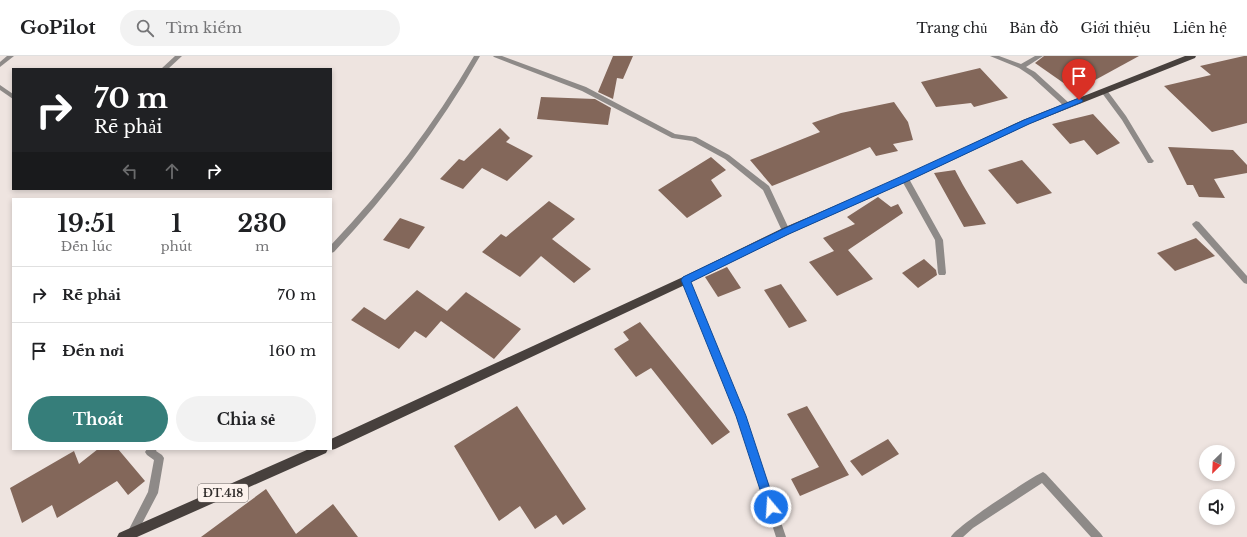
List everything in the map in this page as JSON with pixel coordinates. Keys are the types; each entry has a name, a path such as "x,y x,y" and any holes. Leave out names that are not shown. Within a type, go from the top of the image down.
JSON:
{"main road":[{"path":"332,445 686,280 786,231 905,179 1026,122 1192,56"},
{"name":"ĐT.418","path":"128,536 320,450"}],"street":[{"path":"0,65 11,56"},
{"path":"165,68 179,56"},
{"path":"332,249 363,218 432,130 458,92 478,56"},
{"path":"496,56 584,89 674,136 694,139 728,157 766,188 786,231"},
{"path":"993,56 1021,67 1033,74 1067,105"},
{"path":"1021,67 1040,56"},
{"path":"0,87 12,96"},
{"path":"1104,91 1124,118 1150,162"},
{"path":"905,179 939,240 942,273"},
{"path":"1196,224 1247,280"},
{"path":"686,280 741,416 781,537"},
{"path":"128,536 153,493 158,458 150,452 151,450"},
{"path":"956,537 970,525 1044,477 1098,537"}],"building":[{"path":"613,56 633,56 623,79 617,78 613,99 598,92"},
{"path":"1044,56 1139,56 1075,91 1035,63"},
{"path":"1247,56 1247,123 1212,132 1164,86 1211,75 1200,66"},
{"path":"980,68 1008,98 974,107 971,103 936,107 921,82"},
{"path":"541,97 595,99 611,108 608,125 537,119"},
{"path":"894,102 908,122 913,140 893,144 898,151 876,156 870,147 772,186 750,160 820,132 812,123 841,113"},
{"path":"1093,114 1120,143 1097,155 1084,140 1070,144 1052,124"},
{"path":"500,128 510,138 506,142 533,156 507,181 482,168 463,189 440,179 459,159 464,161"},
{"path":"1168,147 1233,150 1247,165 1247,173 1214,179 1225,198 1199,197 1193,185 1187,185"},
{"path":"711,157 726,170 711,180 722,196 687,218 658,190"},
{"path":"1022,160 1052,193 1017,204 988,170"},
{"path":"955,170 986,224 964,227 934,173"},
{"path":"878,197 891,207 898,204 903,213 848,250 873,279 837,296 809,262 834,251 823,238 855,224 847,217"},
{"path":"549,201 575,219 552,239 591,269 574,283 541,256 520,277 482,252 501,234 506,237"},
{"path":"400,218 425,227 409,249 383,240"},
{"path":"1196,238 1215,256 1175,271 1157,253"},
{"path":"924,259 936,270 937,275 918,288 902,273"},
{"path":"727,267 741,288 718,297 705,277"},
{"path":"781,284 807,321 789,328 764,290"},
{"path":"417,290 447,311 466,292 521,329 494,359 441,321 426,338 415,331 399,349 351,320 364,307 385,320"},
{"path":"640,322 730,432 712,445 651,368 636,377 614,349 629,340 623,332"},
{"path":"517,406 586,509 563,525 556,515 535,529 520,506 499,521 454,446"},
{"path":"807,406 849,475 800,496 791,479 819,467 787,414"},
{"path":"888,439 899,454 862,476 850,461"},
{"path":"97,450 119,450 145,481 128,495 117,481 57,518 52,505 22,523 10,488 74,451 79,464"},
{"path":"266,489 296,534 333,504 358,537 201,537"}],"route":[{"path":"771,507 741,416 712,340 686,280 786,231 905,179 1026,122 1079,100"}]}
